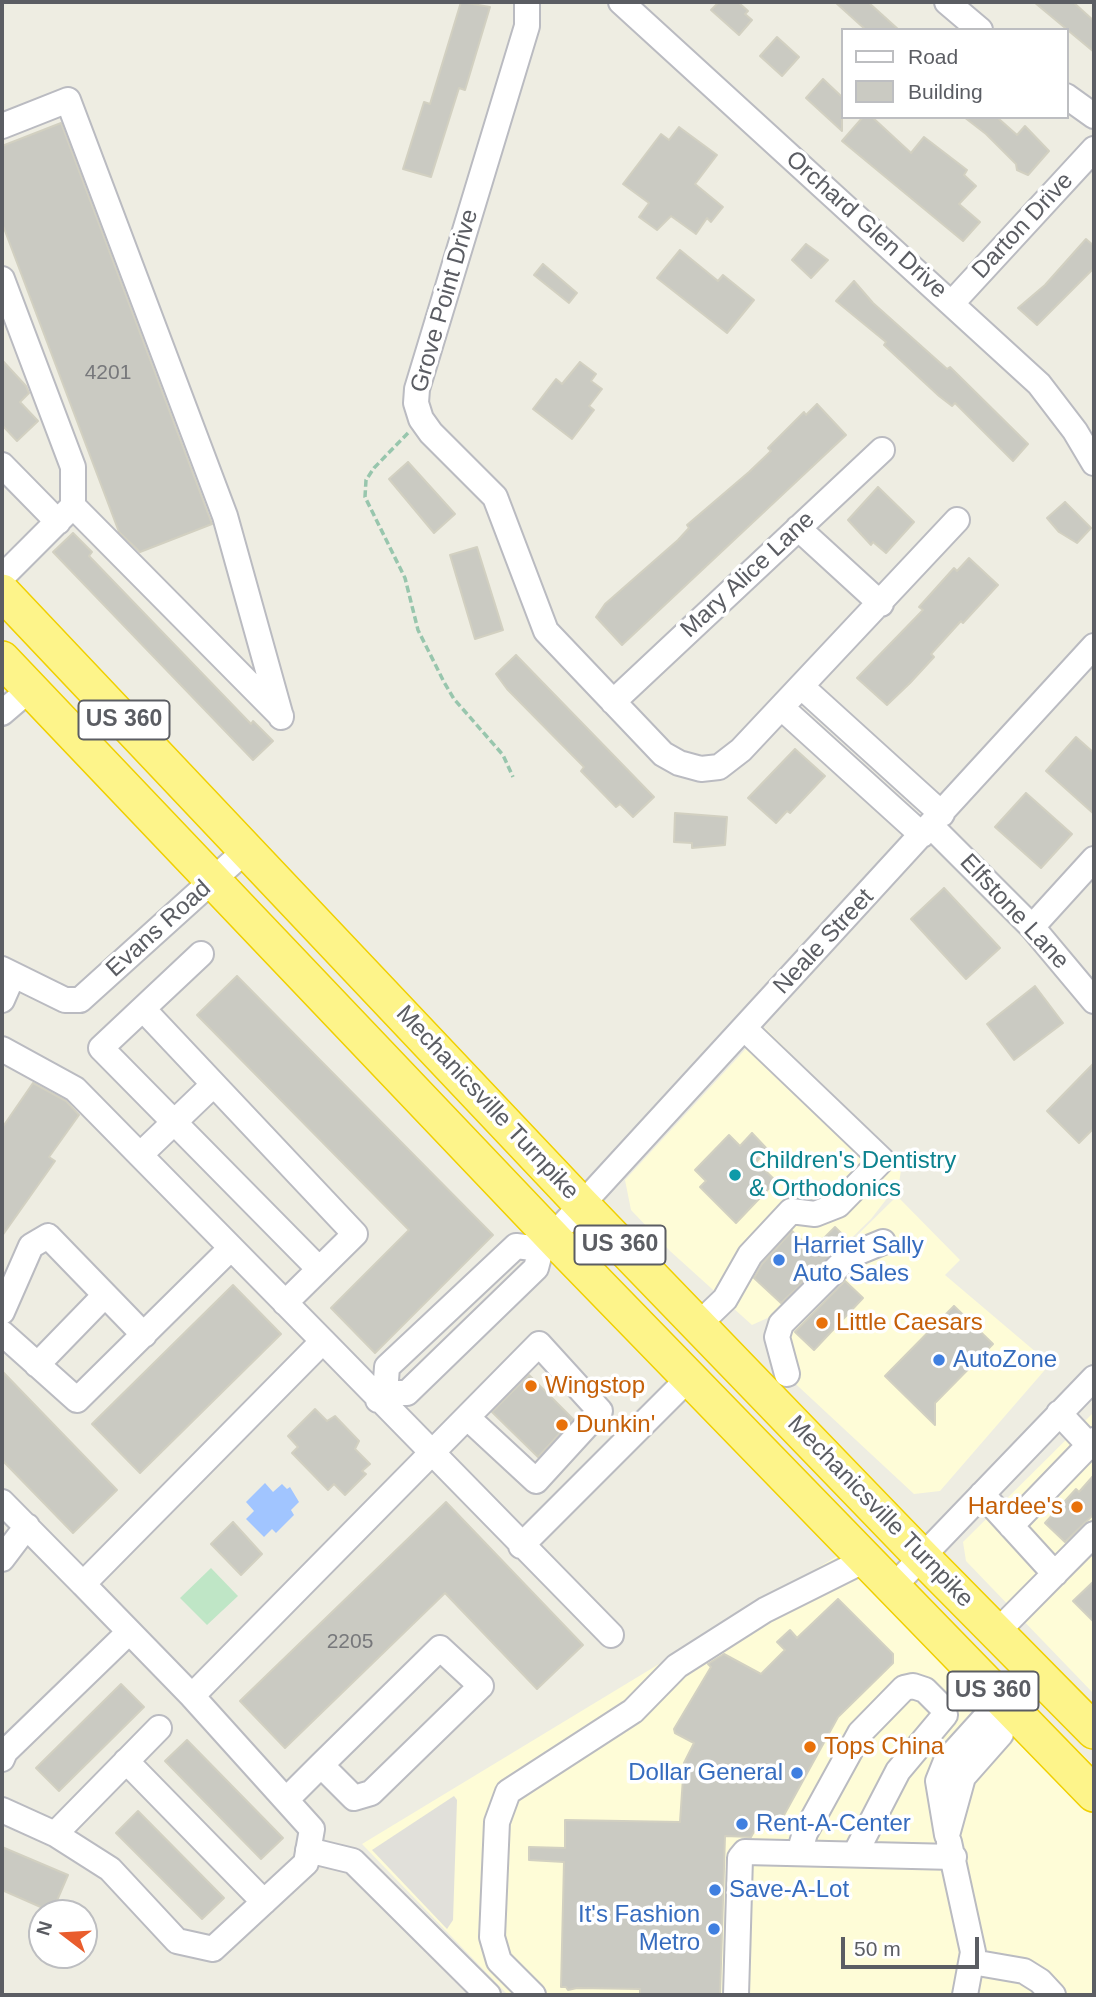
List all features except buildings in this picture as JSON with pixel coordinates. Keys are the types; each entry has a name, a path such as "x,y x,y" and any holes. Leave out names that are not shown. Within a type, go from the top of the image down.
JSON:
{"highway":[{"name":"Mechanicsville Turnpike","path":"2,592 582,1205 1094,1731"},
{"name":"Mechanicsville Turnpike","path":"2,659 213,880 547,1243 689,1378 892,1588 1003,1709 1094,1794"}],"street":[{"name":"Grove Point Drive","path":"527,2 527,26 417,389 416,403 421,419 495,497 547,631 663,754 679,763 701,769 719,767 741,750 782,708 957,520"},
{"name":"Orchard Glen Drive","path":"621,2 1039,384 1075,431 1094,463"},
{"path":"947,2 978,28"},
{"path":"1068,97 1094,116"},
{"path":"2,127 68,100 225,516 281,717 66,514 2,465"},
{"name":"Darton Drive","path":"952,303 1094,149"},
{"path":"2,279 73,467 66,514 2,578"},
{"name":"Mary Alice Lane","path":"613,702 882,450"},
{"path":"798,528 881,604"},
{"name":"Neale Street","path":"547,1243 1094,646"},
{"path":"802,687 931,825"},
{"path":"2,713 30,689"},
{"path":"782,708 931,825"},
{"name":"Elfstone Lane","path":"931,825 1032,927 1094,1000"},
{"name":"Evans Road","path":"8,972 65,1000 80,1000 245,851"},
{"path":"1032,927 1094,859"},
{"path":"201,954 101,1048 319,1269"},
{"path":"2,1000 8,972"},
{"path":"143,1009 355,1234 285,1303"},
{"path":"698,1325 725,1299 750,1255 791,1211 815,1214 838,1205 882,1160 744,1028"},
{"path":"2,1049 75,1089 323,1342 381,1397 433,1455 611,1635"},
{"path":"140,1155 213,1085"},
{"path":"2,1312 31,1246 48,1236 144,1335"},
{"path":"787,1374 777,1337 781,1324 849,1256 883,1242"},
{"path":"381,1397 387,1367 516,1246 547,1243"},
{"path":"2,1333 77,1400 231,1248"},
{"path":"37,1365 104,1295"},
{"path":"83,1584 323,1342"},
{"path":"192,1696 469,1419 539,1344 600,1411 536,1481 469,1419"},
{"path":"522,1546 689,1378"},
{"path":"892,1588 1094,1378"},
{"path":"1011,1526 1091,1442 1059,1413"},
{"path":"982,1494 1055,1574"},
{"path":"2,1502 192,1696 312,1829 306,1863 213,1949 177,1941 110,1868 55,1834 2,1810"},
{"path":"2,1559 27,1527"},
{"path":"997,1632 1094,1534"},
{"path":"533,1995 499,1961 492,1937 497,1822 508,1792 633,1711 677,1666 765,1610 865,1560"},
{"path":"2,1759 5,1752 129,1632"},
{"path":"286,1800 321,1765 440,1648 481,1686 371,1793 354,1798 321,1765"},
{"path":"965,1995 972,1962 938,1781 946,1761 984,1719 1003,1709 1037,1672"},
{"path":"799,1853 805,1833 860,1733 904,1688 913,1686 925,1690 943,1708 945,1715 898,1770 855,1854"},
{"path":"55,1834 159,1728"},
{"path":"126,1761 264,1902"},
{"path":"736,1995 740,1858 745,1852 855,1854 951,1846"},
{"path":"308,1850 353,1861 482,1989 499,1961"},
{"path":"972,1962 1024,1971 1040,1981 1053,1995"}],"path":[{"path":"421,419 374,468 366,480 365,497 405,578 418,630 444,682 454,699 503,755 513,777"}],"shaded area":[{"path":"765,1028 902,1164 899,1183 871,1219 772,1316 752,1325 670,1251 631,1210 625,1180"},
{"path":"897,1196 960,1260 945,1275 1050,1364 940,1491 914,1494 771,1361 767,1324"},
{"path":"1092,1414 1094,1694 966,1561 963,1542"},
{"path":"867,1538 1094,1766 1094,1995 508,1995 362,1844"},
{"path":"454,1796 457,1800 453,1920 447,1929 372,1850"}],"green space":[{"path":"211,1568 238,1596 207,1625 180,1598"}],"water":[{"path":"265,1483 273,1492 282,1484 287,1489 290,1487 299,1502 291,1510 294,1515 276,1533 272,1529 264,1537 246,1519 254,1511 246,1502"}],"place":[{"name":"Children's Dentistry & Orthodonics","path":"735,1175"},
{"name":"Harriet Sally Auto Sales","path":"779,1260"},
{"name":"Little Caesars","path":"822,1323"},
{"name":"AutoZone","path":"939,1360"},
{"name":"Wingstop","path":"531,1386"},
{"name":"Dunkin'","path":"562,1425"},
{"name":"Hardee's","path":"1077,1507"},
{"name":"Tops China","path":"810,1747"},
{"name":"Dollar General","path":"797,1773"},
{"name":"Rent-A-Center","path":"742,1824"},
{"name":"Save-A-Lot","path":"715,1890"},
{"name":"It's Fashion Metro","path":"714,1929"}]}
